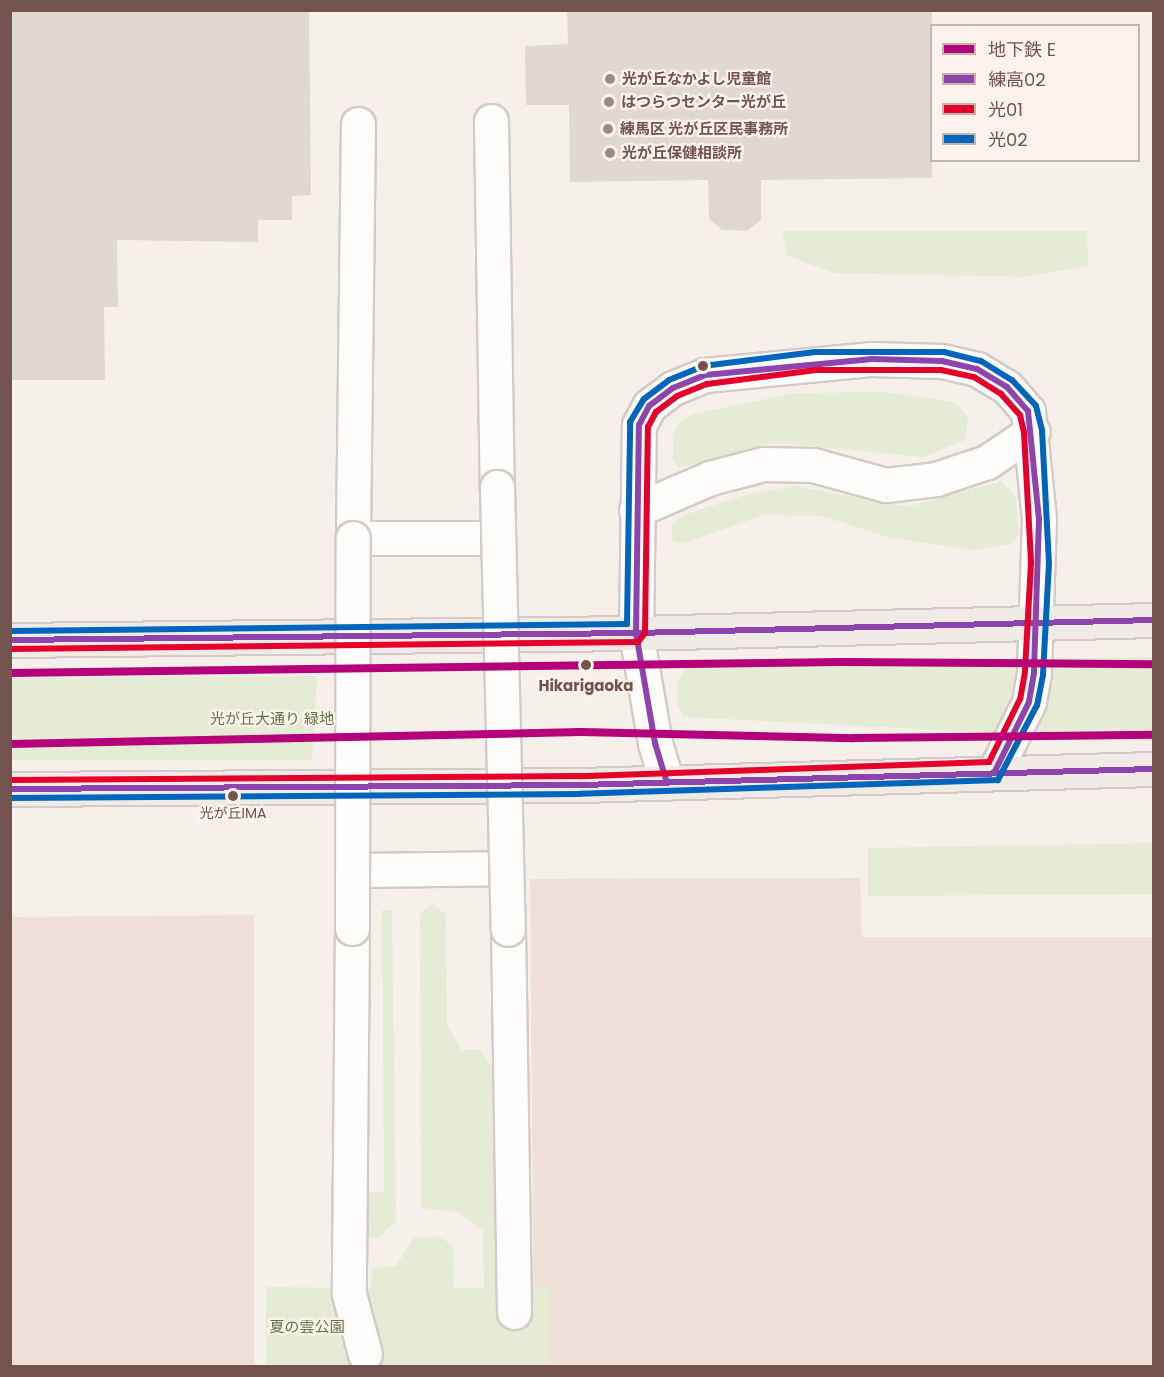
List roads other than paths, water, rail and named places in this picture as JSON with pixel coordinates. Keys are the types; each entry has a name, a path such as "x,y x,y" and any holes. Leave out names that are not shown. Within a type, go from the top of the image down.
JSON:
{"main road":[{"path":"10,640 636,633 1039,620 1154,620"},
{"path":"10,789 571,785 995,771 1154,769"}],"street":[{"path":"491,121 514,1312"},
{"path":"358,124 353,490 349,1294 365,1354"},
{"path":"668,783 655,743 636,633 639,425 649,406 674,388 705,375 815,361 942,361 976,369 1007,387 1028,411 1033,431 1039,620 1029,702 995,771"},
{"path":"636,510 710,478 763,464 813,465 886,484 936,479 987,462 1033,431"},
{"path":"353,538 498,538"},
{"path":"352,870 506,868"}],"metro line":[{"name":"E","path":"10,673 841,662 1154,664"},
{"name":"E","path":"10,744 581,732 854,738 1154,735"}],"place":[{"name":"光が丘なかよし児童館","path":"610,79"},
{"name":"はつらつセンター光が丘","path":"609,102"},
{"name":"練馬区 光が丘区民事務所","path":"608,129"},
{"name":"光が丘保健相談所","path":"610,153"},
{"name":"Hikarigaoka","path":"586,665"},
{"name":"光が丘IMA","path":"233,796"}],"park label":[{"name":"光が丘大通り 緑地","path":"272,719"},
{"name":"夏の雲公園","path":"307,1327"}]}
